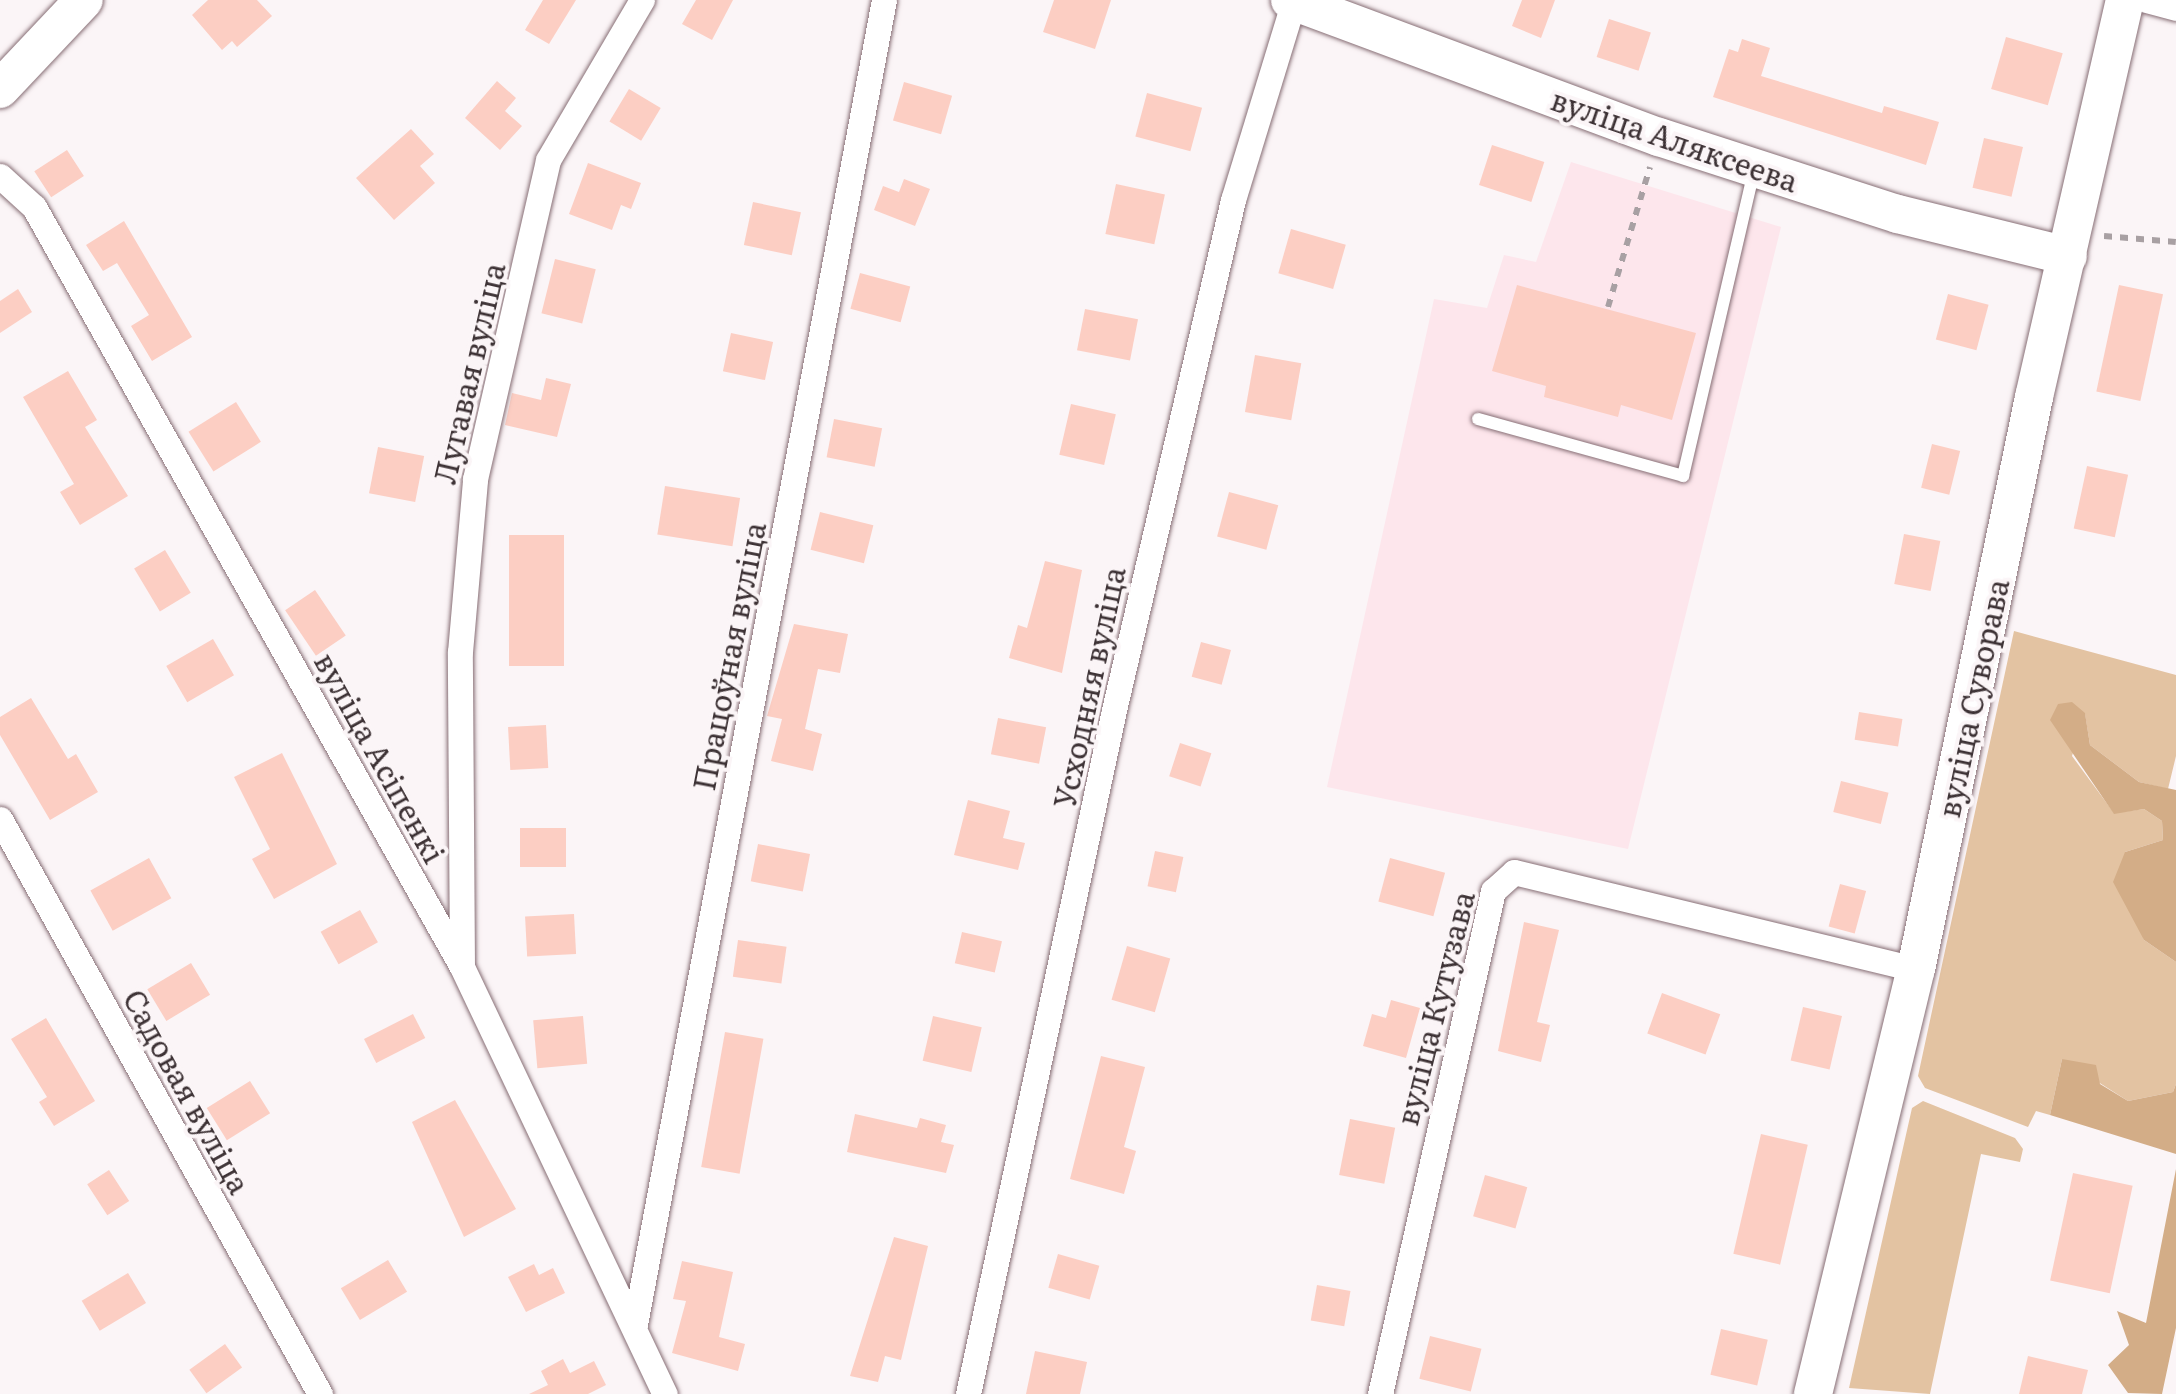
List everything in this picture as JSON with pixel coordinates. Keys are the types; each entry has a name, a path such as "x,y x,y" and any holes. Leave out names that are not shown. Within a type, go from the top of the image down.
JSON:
{"street":[{"path":"0,89 84,0"},
{"name":"Лугавая вуліца","path":"462,967 460,652 474,479 548,160 642,0"},
{"name":"Працоўная вуліца","path":"635,1324 884,0"},
{"name":"вуліца Аляксеева","path":"1292,0 1659,137 1898,214 2070,245"},
{"name":"Усходняя вуліца","path":"968,1394 1224,238 1292,0"},
{"name":"вуліца Суворава","path":"1813,1394 1916,968 2125,0"},
{"path":"2146,0 2176,8"},
{"name":"вуліца Асіпенкі","path":"0,176 34,207 462,967 635,1324 664,1394"},
{"name":"Садовая вуліца","path":"0,819 320,1394"},
{"name":"вуліца Кутузава","path":"1380,1394 1493,891 1514,872 1916,968"}],"lane":[{"path":"1478,419 1683,476 1755,168"}],"path":[{"path":"1608,307 1659,137"},
{"path":"2070,245 2176,242"}],"shaded area":[{"path":"1571,162 1781,227 1628,849 1327,787 1434,299 1487,308 1504,255 1536,262"},
{"path":"2014,631 2176,675 2176,756 2168,789 2139,782 2090,745 2085,714 2072,756 2114,813 2144,809 2162,821 2163,840 2125,852 2144,940 2176,962 2176,1084 2173,1092 2128,1101 2062,1059 2050,1115 2036,1111 2028,1127 1925,1088 1918,1076"},
{"path":"2072,702 2085,713 2090,745 2139,782 2176,790 2176,962 2144,940 2113,882 2125,852 2163,840 2162,821 2144,809 2114,814 2050,720 2058,704"},
{"path":"2062,1059 2096,1065 2100,1084 2128,1101 2173,1092 2176,1084 2176,1154 2050,1115"},
{"path":"1923,1101 2015,1138 2023,1149 2020,1162 1981,1154 1930,1394 1849,1388 1912,1108"},
{"path":"2176,1169 2176,1328 2162,1394 2128,1393 2108,1365 2129,1345 2117,1311 2146,1323"}],"building":[{"path":"208,0 257,0 272,16 237,47 232,41 222,50 192,15"},
{"path":"543,0 576,0 549,44 525,30"},
{"path":"696,0 733,0 712,40 682,24"},
{"path":"1054,0 1111,0 1095,49 1043,32"},
{"path":"1522,0 1555,0 1541,38 1512,26"},
{"path":"1609,19 1651,33 1638,71 1597,57"},
{"path":"2006,37 2063,53 2048,105 1991,89"},
{"path":"1742,39 1770,48 1761,76 1882,113 1884,106 1939,122 1926,165 1713,97 1729,49 1738,52"},
{"path":"497,81 516,98 505,111 522,126 500,150 465,118"},
{"path":"904,82 952,96 941,134 893,120"},
{"path":"629,89 661,108 641,141 609,122"},
{"path":"1147,93 1202,108 1190,151 1135,136"},
{"path":"411,129 434,154 420,166 435,183 394,220 356,178"},
{"path":"1984,138 2023,147 2012,197 1973,188"},
{"path":"1492,145 1544,162 1531,202 1479,185"},
{"path":"67,150 84,176 51,197 34,171"},
{"path":"588,163 641,183 631,209 621,205 612,230 569,214"},
{"path":"904,179 930,189 915,226 874,210 883,186 899,192"},
{"path":"1116,184 1165,194 1154,244 1105,234"},
{"path":"753,202 801,212 792,255 744,245"},
{"path":"124,221 192,337 152,361 131,326 149,315 117,263 103,271 86,245"},
{"path":"1291,229 1346,245 1333,289 1278,273"},
{"path":"555,259 596,269 582,323 541,313"},
{"path":"860,273 910,286 901,322 850,309"},
{"path":"1517,285 1696,333 1672,420 1621,405 1618,417 1544,397 1546,386 1492,371"},
{"path":"2119,285 2163,294 2140,401 2096,392"},
{"path":"18,289 32,312 0,333 0,301"},
{"path":"1948,294 1989,305 1976,350 1936,339"},
{"path":"1085,309 1138,319 1130,361 1077,350"},
{"path":"731,333 773,342 765,380 723,371"},
{"path":"1255,355 1301,363 1291,420 1245,412"},
{"path":"68,371 97,420 85,427 128,496 80,525 60,492 74,484 23,397"},
{"path":"546,378 571,384 557,437 505,425 512,393 541,400"},
{"path":"236,402 261,442 213,472 189,432"},
{"path":"1071,404 1116,414 1104,465 1059,455"},
{"path":"834,419 882,428 875,467 827,457"},
{"path":"1932,444 1960,451 1949,495 1921,488"},
{"path":"378,447 424,456 415,502 369,493"},
{"path":"2087,466 2128,475 2115,537 2074,529"},
{"path":"665,486 740,498 732,546 657,534"},
{"path":"1229,492 1278,505 1266,550 1217,536"},
{"path":"820,512 873,525 864,563 811,550"},
{"path":"1904,534 1940,541 1931,591 1894,584"},
{"path":"509,535 564,535 564,666 509,666"},
{"path":"165,550 191,593 160,611 134,569"},
{"path":"1045,561 1082,570 1062,673 1009,658 1018,625 1027,628"},
{"path":"315,590 346,636 316,656 285,610"},
{"path":"794,624 848,634 840,673 818,669 805,729 822,734 813,771 771,761 782,719 767,716"},
{"path":"213,639 234,675 187,702 166,666"},
{"path":"1201,642 1231,650 1222,685 1192,677"},
{"path":"31,698 68,759 76,754 98,792 50,820 0,735 0,717"},
{"path":"1859,712 1902,719 1898,747 1855,740"},
{"path":"998,718 1046,727 1039,764 991,754"},
{"path":"546,725 548,768 510,770 508,727"},
{"path":"1180,743 1211,753 1201,786 1169,776"},
{"path":"282,753 337,864 274,899 252,859 270,849 234,777"},
{"path":"1841,781 1889,793 1881,824 1833,812"},
{"path":"968,800 1010,811 1003,838 1025,843 1018,870 954,855"},
{"path":"520,828 566,828 566,867 520,867"},
{"path":"758,844 810,854 803,891 751,881"},
{"path":"1155,851 1183,857 1176,892 1148,886"},
{"path":"149,858 171,898 113,931 90,890"},
{"path":"1390,858 1445,873 1433,916 1378,901"},
{"path":"1840,884 1866,891 1855,933 1829,927"},
{"path":"360,910 378,942 339,964 321,932"},
{"path":"574,914 576,954 527,957 525,917"},
{"path":"1524,922 1559,930 1537,1022 1550,1025 1541,1062 1498,1051"},
{"path":"962,932 1002,941 995,972 955,963"},
{"path":"738,940 787,947 781,983 733,977"},
{"path":"1127,946 1170,958 1155,1012 1112,1000"},
{"path":"191,963 210,995 166,1021 147,989"},
{"path":"1662,993 1720,1014 1706,1055 1647,1033"},
{"path":"1391,1000 1420,1008 1406,1058 1363,1046 1372,1014 1386,1018"},
{"path":"1803,1007 1842,1016 1830,1070 1791,1061"},
{"path":"413,1014 425,1038 376,1063 364,1039"},
{"path":"583,1016 587,1064 537,1068 533,1020"},
{"path":"933,1016 982,1027 971,1072 923,1061"},
{"path":"46,1018 95,1101 54,1126 39,1102 47,1097 11,1039"},
{"path":"725,1032 763,1039 740,1174 701,1167"},
{"path":"1101,1056 1145,1067 1124,1147 1136,1151 1124,1194 1070,1179"},
{"path":"250,1081 270,1113 227,1140 207,1108"},
{"path":"455,1100 516,1209 464,1237 412,1122"},
{"path":"855,1114 917,1128 920,1118 946,1125 941,1142 954,1145 946,1173 847,1152"},
{"path":"1350,1119 1395,1128 1384,1184 1339,1175"},
{"path":"1761,1134 1808,1145 1780,1265 1733,1254"},
{"path":"109,1170 129,1201 107,1215 87,1184"},
{"path":"2073,1173 2133,1186 2110,1293 2050,1281"},
{"path":"1485,1175 1527,1187 1515,1228 1473,1216"},
{"path":"894,1237 928,1246 901,1360 885,1356 878,1382 850,1376"},
{"path":"1058,1254 1099,1266 1090,1299 1048,1288"},
{"path":"388,1260 407,1292 360,1320 341,1288"},
{"path":"682,1261 733,1272 719,1337 745,1344 738,1371 672,1353 686,1301 673,1299"},
{"path":"534,1264 539,1275 553,1268 565,1293 526,1312 508,1277"},
{"path":"128,1273 146,1303 100,1331 82,1301"},
{"path":"1317,1285 1350,1291 1344,1326 1311,1320"},
{"path":"1721,1329 1768,1340 1757,1386 1710,1375"},
{"path":"1430,1336 1481,1349 1471,1392 1419,1379"},
{"path":"225,1344 242,1367 206,1393 189,1370"},
{"path":"1035,1351 1087,1362 1080,1394 1026,1394"},
{"path":"2028,1356 2088,1370 2082,1394 2019,1394"},
{"path":"563,1359 570,1373 594,1361 606,1385 588,1394 529,1394 548,1385 541,1371"}]}
